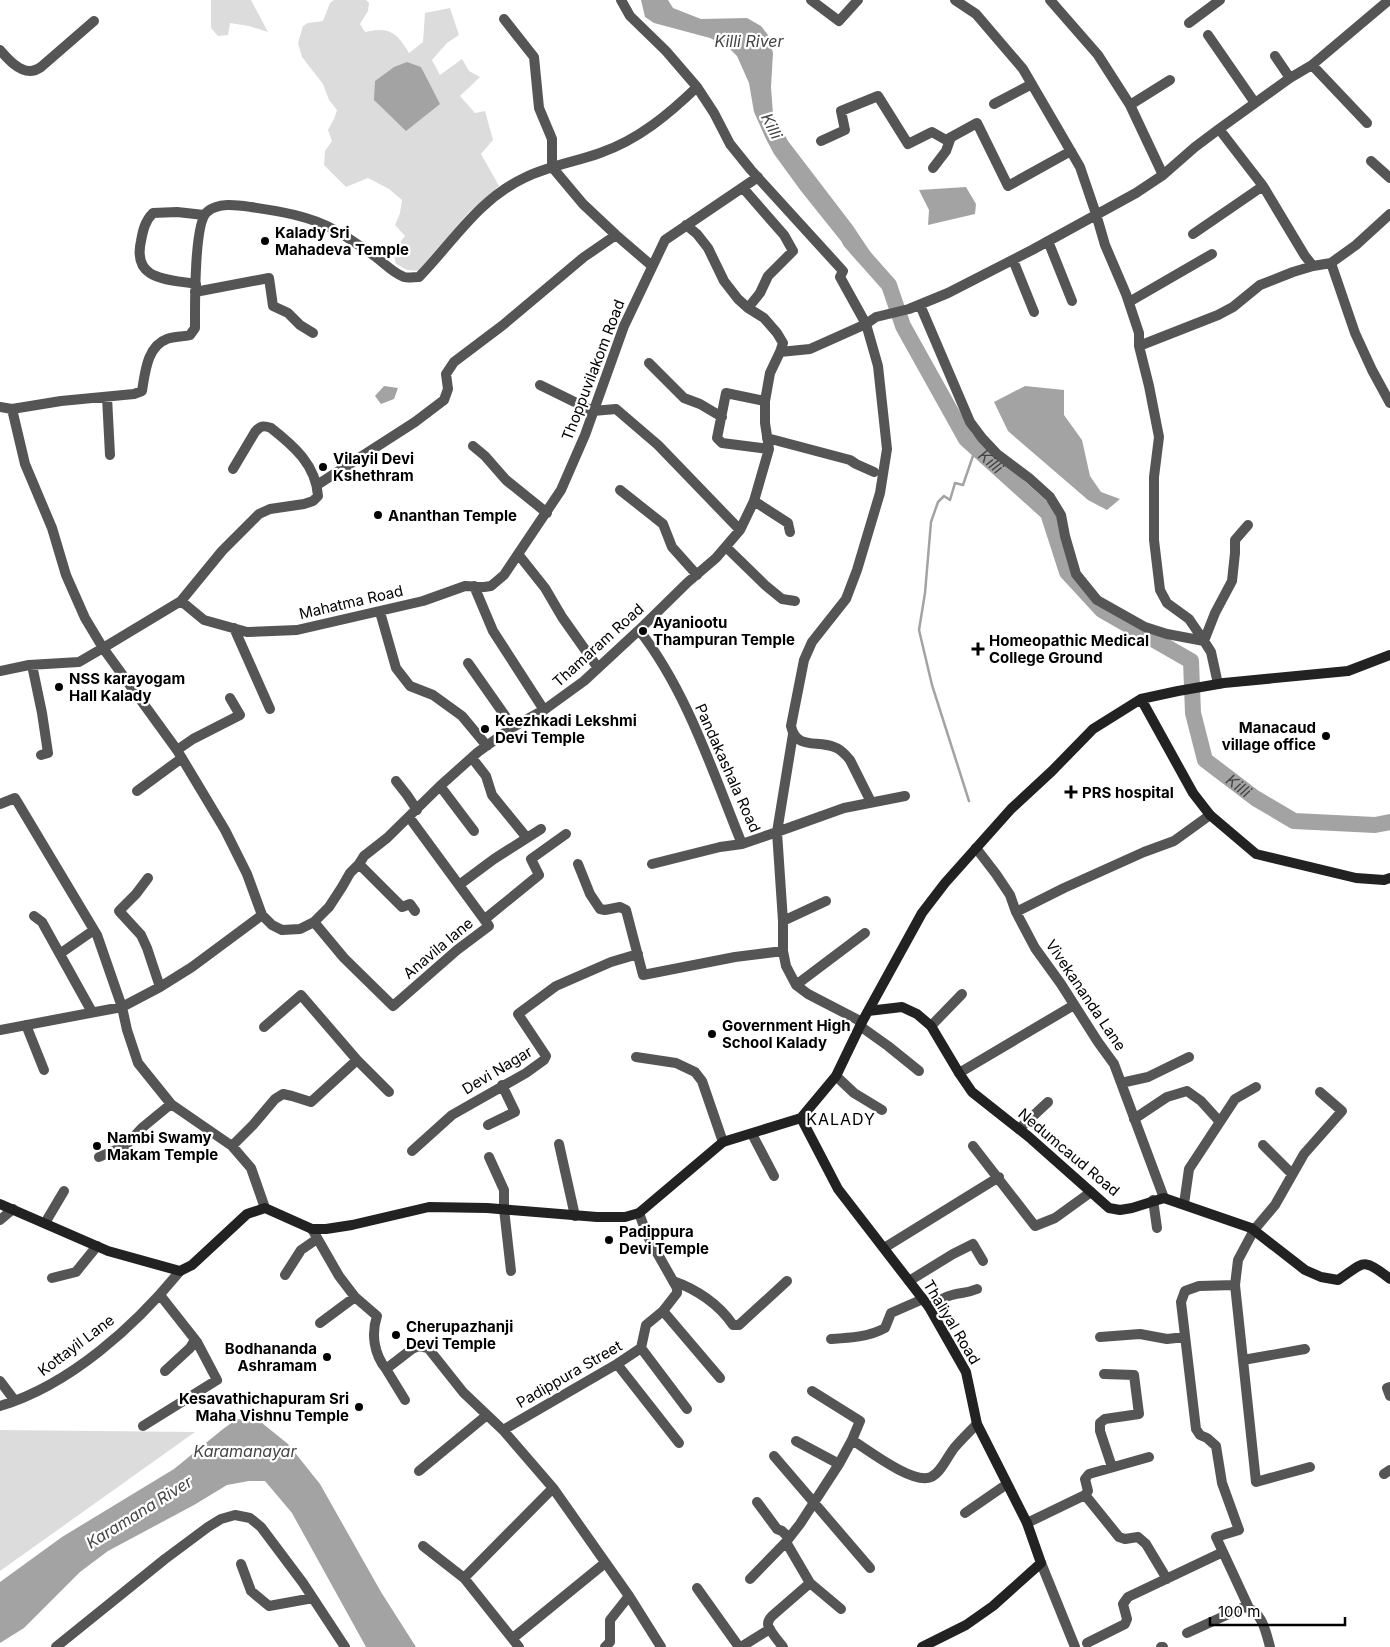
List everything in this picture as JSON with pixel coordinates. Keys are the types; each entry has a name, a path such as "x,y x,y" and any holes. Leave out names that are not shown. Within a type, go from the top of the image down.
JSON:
{"street":[{"path":"621,0 630,16 666,51 697,87 714,113 730,144 843,271 840,277 866,324 878,366 887,450 880,493 870,532 846,599 812,642 804,660 791,726 796,739 802,742 834,746 846,755 871,802"},
{"path":"810,0 839,21 858,0"},
{"path":"955,0 976,14 1023,69 1080,167 1105,245 1129,302 1139,333 1139,346 1150,386 1160,437 1154,477 1154,540 1160,590 1167,603 1189,619 1211,652 1214,685"},
{"path":"1050,0 1098,55 1130,105 1163,175"},
{"path":"1189,23 1220,0"},
{"path":"686,225 697,234 708,248 724,281 738,299 764,318 777,333 783,343 780,352 810,349 866,324 876,317 909,309 948,293 1048,242 1136,193 1163,175 1195,146 1290,78 1312,65 1389,0"},
{"path":"504,18 534,57 539,108 552,139 552,167 583,204 652,266"},
{"path":"0,50 22,70 30,71 41,67 94,21"},
{"path":"1208,35 1255,103"},
{"path":"1275,56 1290,78"},
{"path":"1312,65 1367,123"},
{"path":"1130,105 1170,80"},
{"path":"994,104 1032,84"},
{"path":"0,407 12,409 60,400 107,397 134,394 142,391 150,355 158,344 167,339 190,335 195,328 196,260 204,215 208,210 218,206 233,205 269,209 299,216 333,229 405,278 419,277 464,224 492,197 523,178 552,167 601,153 630,141 676,107 697,87"},
{"path":"821,141 845,130 841,111 878,96 908,144 932,132 946,140 977,123 1008,186 1071,151"},
{"path":"1219,129 1263,186 1313,266"},
{"path":"933,168 946,151 951,137"},
{"path":"1371,161 1390,178"},
{"name":"Thoppuvilakom Road","path":"518,554 561,490 585,435 624,326 665,240 758,177"},
{"path":"1194,234 1263,186"},
{"path":"743,188 784,235 793,251 768,276 760,293 748,308"},
{"path":"204,215 176,212 153,213 147,219 144,227 139,254 140,264 145,270 154,276 195,288 269,278 273,306 288,313 313,334"},
{"path":"1139,346 1218,315 1233,307 1260,286 1313,266 1331,263 1356,245 1390,214"},
{"path":"317,485 414,422 444,400 448,389 446,374 454,362 542,294 584,257 616,235"},
{"path":"1048,242 1072,301"},
{"path":"1129,302 1212,254"},
{"path":"1013,260 1034,312"},
{"path":"1331,263 1354,333 1390,403"},
{"path":"920,305 970,422 982,438 998,454 1050,497 1061,514 1076,574 1091,594 1097,600 1145,627 1167,634 1204,641"},
{"name":"Thamaram Road","path":"314,922 328,907 350,873 364,856 387,838 440,786 472,758 513,727 544,710 584,681 716,558 740,530 754,501 769,449 765,401 770,373 780,352"},
{"path":"649,363 684,398 700,404 722,417"},
{"path":"540,385 593,411 616,409 658,445 740,530"},
{"path":"765,401 726,393 717,438 722,443 769,449"},
{"path":"107,397 110,456"},
{"path":"12,409 25,464 52,528 66,575 86,618 103,648 179,754 225,830 247,874 262,915 272,925 282,930 300,929 314,922"},
{"path":"0,671 32,665 79,662 181,601 222,551 259,514 270,509 304,504 313,501 318,496 313,471 302,455 266,426 259,427 254,432 233,469"},
{"path":"767,438 850,460 874,472"},
{"path":"473,446 486,456 506,480 528,500 547,513"},
{"path":"620,490 663,524 672,547 697,575"},
{"path":"754,501 788,524 790,532"},
{"path":"1204,641 1215,613 1232,581 1235,540 1248,525"},
{"path":"726,547 782,599 795,601"},
{"path":"518,554 545,588 562,617 598,668"},
{"name":"Mahatma Road","path":"181,601 204,620 247,632 297,630 423,601 465,586 491,586 504,574 518,554"},
{"path":"474,586 493,631 544,710"},
{"path":"380,612 396,668 410,686 433,696 462,716 487,746"},
{"path":"234,628 270,709"},
{"name":"Pandakashala Road","path":"639,630 666,672 698,734 742,844 777,832 783,921 783,951 786,966 796,985"},
{"path":"0,1204 97,1246 180,1271 192,1265 246,1214 265,1208 312,1229 326,1229 429,1207 504,1209 575,1216 625,1216 639,1213 723,1142 801,1118 836,1076 861,1024 922,913 945,883 1011,809 1093,729 1140,699 1214,685 1348,671 1390,655"},
{"path":"468,663 513,727"},
{"path":"32,665 48,753 41,755"},
{"path":"137,791 193,739 240,715 230,698"},
{"path":"1140,699 1193,793 1210,815 1256,854 1356,878 1384,880 1390,878"},
{"path":"793,734 777,832 844,808 905,796"},
{"path":"472,758 486,776 492,794 527,838"},
{"path":"396,781 417,810"},
{"path":"440,786 474,831"},
{"path":"0,804 15,798 94,930 122,1007 138,1064 171,1104 232,1146 251,1168 265,1208"},
{"path":"1016,912 1072,884 1144,852 1174,841 1210,815"},
{"name":"Anavila lane","path":"314,922 344,958 392,1006 457,950 489,926 409,817"},
{"path":"459,885 494,859 541,829"},
{"path":"485,919 539,875 531,859 566,834"},
{"path":"652,864 720,847 742,844"},
{"name":"Vivekananda Lane","path":"976,848 1010,894 1016,912 1035,948 1114,1064 1134,1119 1158,1199 1157,1228"},
{"path":"359,864 402,907 410,904 415,911"},
{"path":"578,864 590,894 600,909 606,910 620,907 626,910 643,975 735,957 783,951"},
{"path":"148,878 136,894 118,911 141,935 160,987"},
{"path":"783,921 826,901"},
{"path":"0,1030 122,1007 192,967 262,915"},
{"path":"34,916 42,922 92,1012"},
{"path":"61,954 94,930"},
{"path":"865,933 796,985 808,994 861,1024 919,1070"},
{"name":"Devi Nagar","path":"412,1150 452,1114 526,1073 544,1060 546,1056 518,1014 556,986 611,962 638,954"},
{"path":"931,1026 962,994"},
{"path":"264,1026 301,995 357,1060 389,1092"},
{"path":"959,1073 1074,1005"},
{"name":"Nedumcaud Road","path":"868,1011 902,1007 917,1014 931,1026 972,1092 1019,1129 1110,1208 1114,1210 1132,1208 1158,1199"},
{"path":"26,1025 44,1070"},
{"path":"636,1057 676,1063 695,1072 702,1082 723,1142"},
{"path":"1121,1083 1148,1077 1189,1057"},
{"path":"232,1146 253,1126 275,1099 283,1094 311,1102 357,1060"},
{"path":"836,1076 854,1093 882,1110"},
{"path":"488,1125 515,1112 502,1085"},
{"path":"1184,1204 1189,1169 1235,1099 1256,1087"},
{"path":"1134,1119 1167,1097 1187,1091 1201,1101 1220,1122"},
{"path":"1310,1467 1256,1482 1235,1286 1238,1260 1254,1230 1275,1205 1304,1154 1342,1111 1320,1092"},
{"path":"1019,1129 1048,1102"},
{"path":"99,1157 125,1146 142,1128 171,1104"},
{"name":"Thaliyal Road","path":"801,1118 838,1188 926,1303 966,1372 977,1424 1027,1524 1041,1563"},
{"path":"752,1134 774,1176"},
{"path":"559,1144 575,1216"},
{"path":"1263,1145 1292,1174"},
{"path":"973,1146 1036,1226 1055,1218 1091,1192"},
{"path":"488,1157 504,1190 504,1209 511,1272"},
{"path":"884,1248 999,1177"},
{"path":"45,1223 64,1191"},
{"path":"1158,1199 1184,1204 1254,1230 1305,1270 1321,1277 1338,1280 1359,1264 1368,1263 1390,1279"},
{"path":"0,1220 13,1209"},
{"path":"639,1213 647,1235 673,1281 689,1286 710,1301 727,1316 733,1325 739,1325 787,1281"},
{"path":"312,1229 339,1276 355,1297 377,1316 374,1326 374,1342 380,1361 405,1400"},
{"path":"285,1275 301,1250 317,1239"},
{"path":"909,1281 973,1244 983,1261"},
{"path":"52,1278 76,1272 97,1246"},
{"name":"Kottayil Lane","path":"0,1406 44,1389 111,1342 160,1295 180,1271"},
{"name":"Padippura Street","path":"503,1430 641,1348 646,1325 663,1311 678,1293 673,1281"},
{"path":"1235,1286 1199,1286 1185,1291 1180,1302 1196,1429 1200,1436 1207,1438 1216,1446 1222,1483 1239,1530 1216,1537 1249,1608 1261,1619 1270,1647"},
{"path":"831,1339 855,1338 880,1331 885,1328 892,1313 947,1296 966,1294 977,1289"},
{"path":"143,1426 217,1380 195,1340 160,1295"},
{"path":"320,1323 355,1297"},
{"path":"663,1311 720,1378"},
{"path":"1100,1337 1140,1334 1167,1340 1185,1337"},
{"path":"165,1371 190,1348 195,1340"},
{"path":"386,1369 412,1349 419,1346 428,1348 463,1392 503,1430 553,1488 629,1596 661,1647"},
{"path":"641,1348 687,1409"},
{"path":"1243,1360 1304,1349"},
{"path":"617,1364 679,1443"},
{"path":"1104,1374 1134,1375 1139,1414 1104,1419 1100,1422 1100,1431 1112,1467"},
{"path":"0,1380 15,1401"},
{"path":"1390,1387 1387,1388 1390,1396"},
{"path":"750,1578 788,1540 800,1524 839,1464 860,1421 812,1391"},
{"path":"419,1472 486,1415"},
{"path":"852,1440 905,1474 926,1478 932,1477 940,1469 947,1457 977,1424"},
{"path":"796,1441 839,1464"},
{"path":"774,1456 870,1568"},
{"path":"1027,1524 1088,1492 1085,1479 1089,1474 1149,1457"},
{"path":"965,1513 1007,1484"},
{"path":"464,1578 553,1488"},
{"path":"1085,1494 1119,1537 1125,1539 1138,1538 1146,1544 1167,1579"},
{"path":"757,1502 777,1529 782,1531 788,1540 810,1583 841,1609"},
{"path":"56,1647 186,1543 222,1519 235,1515 250,1518 261,1527 313,1598 345,1647"},
{"path":"423,1546 464,1578 516,1643 605,1563"},
{"path":"1085,1646 1125,1624 1127,1619 1124,1604 1128,1597 1223,1552"},
{"path":"922,1647 966,1625 993,1606 1041,1563 1074,1647"},
{"path":"241,1564 251,1591 269,1606 313,1598"},
{"path":"783,1647 768,1624 772,1616 810,1583"},
{"path":"697,1588 740,1647 770,1629"},
{"path":"605,1647 610,1642 610,1620 629,1596"},
{"path":"1187,1633 1244,1607 1249,1608"}],"shaded area":[{"path":"211,0 251,0 268,32 230,23 228,35 218,36 211,28"},
{"path":"334,0 366,0 369,3 368,11 360,24 365,32 381,30 392,33 401,40 409,53 423,42 425,13 450,8 459,35 447,43 432,60 440,75 462,59 469,71 480,77 460,96 475,113 485,111 493,140 481,154 499,186 468,213 419,271 407,270 396,264 393,251 405,236 395,225 400,213 402,200 389,189 368,178 346,187 324,165 325,151 332,141 328,130 337,110 329,100 323,84 302,57 298,43 303,26 308,23 323,21 330,3"},
{"path":"0,1430 195,1432 0,1571"}],"water":[{"name":"Killi River","path":"641,0 668,0 673,8 701,19 747,18 761,26 768,35 773,53 771,87 773,114 788,141 853,226 871,253 857,261 774,154 754,112 749,83 737,56 728,47 710,38 654,23 645,17"},
{"path":"407,62 421,67 440,104 406,131 374,100 375,81 394,67"},
{"path":"966,187 976,204 975,214 928,225 929,210 919,190"},
{"path":"384,386 398,388 394,399 381,404 375,396"},
{"path":"1025,386 1064,390 1064,415 1082,440 1090,476 1101,492 1120,499 1107,510 1088,500 1008,431 994,402"},
{"name":"Karamanayar","path":"237,1419 262,1423 288,1444 320,1484 381,1592 416,1647 366,1647 292,1513 265,1481 249,1481 227,1485 108,1551 80,1572 24,1628 0,1643 0,1582 62,1537 174,1469"}],"waterway":[{"name":"Killi","path":"850,241 889,285 903,326 966,439 1048,513 1067,572 1102,610 1191,661 1193,713 1205,760 1255,798 1294,821 1375,825 1390,822"},
{"path":"969,801 932,685 919,630 925,593 931,522 938,502 944,496 950,500 955,483 963,485 976,447"}],"place":[{"name":"Kalady Sri Mahadeva Temple","path":"265,241"},
{"name":"Vilayil Devi Kshethram","path":"323,467"},
{"name":"Ananthan Temple","path":"378,515"},
{"name":"Ayaniootu Thampuran Temple","path":"643,631"},
{"name":"Homeopathic Medical College Ground","path":"978,649"},
{"name":"NSS karayogam Hall Kalady","path":"59,687"},
{"name":"Keezhkadi Lekshmi Devi Temple","path":"485,729"},
{"name":"Manacaud village office","path":"1326,736"},
{"name":"PRS hospital","path":"1071,792"},
{"name":"Government High School Kalady","path":"712,1034"},
{"name":"Nambi Swamy Makam Temple","path":"97,1146"},
{"name":"Padippura Devi Temple","path":"609,1240"},
{"name":"Cherupazhanji Devi Temple","path":"396,1335"},
{"name":"Bodhananda Ashramam","path":"327,1357"},
{"name":"Kesavathichapuram Sri Maha Vishnu Temple","path":"359,1407"}],"district":[{"name":"KALADY","path":"841,1119"}],"water label":[{"name":"Karamana River","path":"139,1512"}]}
